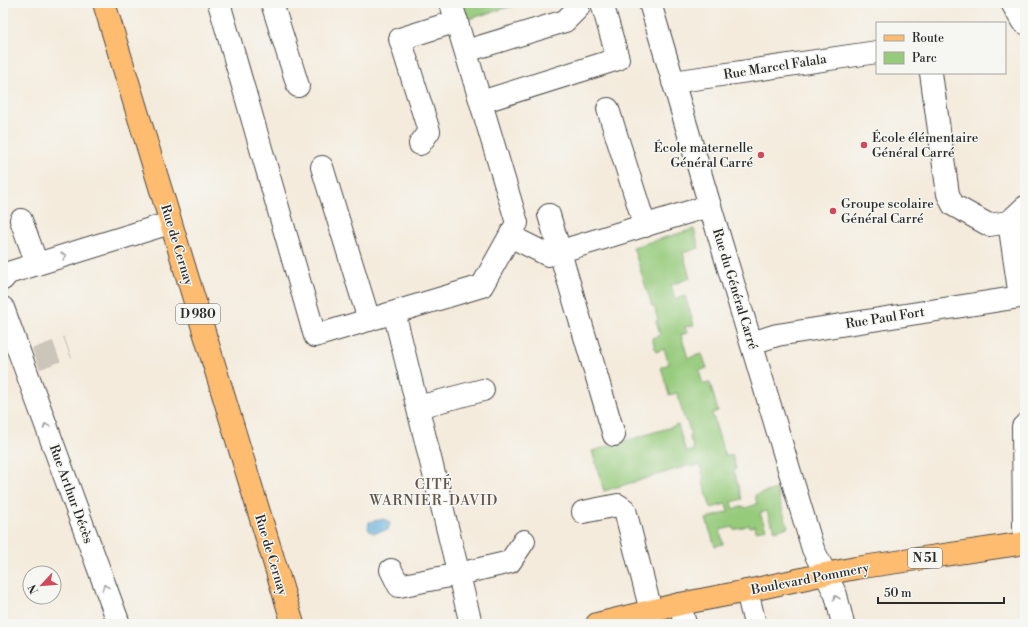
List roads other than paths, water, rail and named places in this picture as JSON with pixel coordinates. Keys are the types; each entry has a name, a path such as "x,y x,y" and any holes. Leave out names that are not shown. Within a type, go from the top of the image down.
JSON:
{"main road":[{"name":"Rue de Cernay","path":"104,3 293,624"},
{"name":"Boulevard Pommery","path":"597,624 651,611 683,614 747,591 825,574 1025,541"}],"street":[{"path":"219,3 314,336 482,286 517,223 454,12 400,39 429,131 420,144"},
{"path":"272,3 298,86"},
{"path":"481,102 618,59 602,3"},
{"name":"Rue du Général Carré","path":"650,3 814,549 836,595 844,624"},
{"path":"1012,3 1022,21 1025,23"},
{"path":"466,52 565,21 582,5"},
{"name":"Rue Marcel Falala","path":"673,82 876,52"},
{"path":"931,74 948,194 953,205 989,225 1009,222 1025,207"},
{"path":"608,109 645,226"},
{"path":"322,167 369,320"},
{"path":"510,236 548,255 710,206"},
{"path":"548,215 614,435"},
{"path":"21,220 37,264"},
{"name":"Rue Paul Fort","path":"752,343 777,335 1022,296 1009,222"},
{"path":"3,280 8,273 170,223"},
{"name":"Rue Arthur Décès","path":"3,308 30,362 119,624"},
{"path":"397,324 471,624"},
{"path":"418,407 483,390"},
{"name":"Boulevard Pommery","path":"1025,425 1023,427 1025,541"},
{"path":"583,512 618,505 624,510 651,611"},
{"path":"391,570 399,586 459,574 510,562 524,541"},
{"path":"747,591 755,624"}],"water":[{"path":"384,519 390,523 388,530 373,533 368,529 369,522"}],"tunnel":[{"path":"36,359 68,347"}],"place":[{"name":"École élémentaire Général Carré","path":"864,145"},
{"name":"École maternelle Général Carré","path":"761,155"},
{"name":"Groupe scolaire Général Carré","path":"833,211"}],"district":[{"name":"CITÉ WARNIER-DAVID","path":"434,494"}]}
